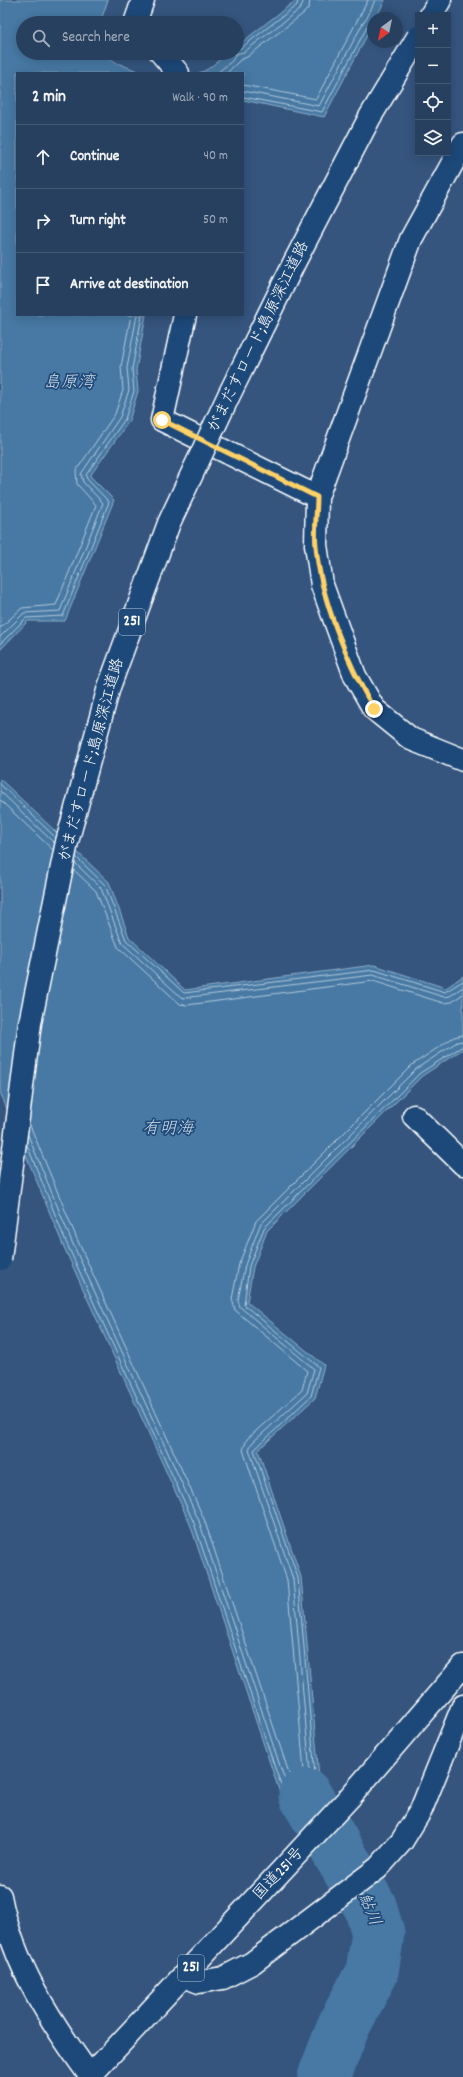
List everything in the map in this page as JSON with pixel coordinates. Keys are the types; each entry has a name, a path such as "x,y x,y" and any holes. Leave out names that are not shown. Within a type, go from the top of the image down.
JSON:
{"main road":[{"path":"137,16 143,0"},
{"path":"433,12 440,0"},
{"name":"がまだすロード;島原深江道路","path":"0,1259 30,1023 67,842 109,687 169,522 302,247 370,117 415,41"},
{"path":"168,60 177,71"},
{"path":"463,144 411,239 317,497 316,545 322,585 355,676 374,709 411,738 463,760"},
{"path":"185,316 162,420 317,497"},
{"path":"414,1116 463,1164"},
{"name":"国道251号","path":"90,2077 294,1859 463,1666"},
{"path":"184,1976 199,1982 223,1978 252,1963 342,1897 378,1868 402,1841 421,1810 463,1706"},
{"name":"251","path":"0,1896 4,1917 15,1951 30,1983 48,2016 90,2077"}],"water":[{"name":"島原湾","path":"0,0 108,0 102,16 16,16 16,60 112,60 140,72 16,72 16,316 146,316 136,370 138,391 129,421 90,476 114,500 65,621 28,621 0,650"},
{"path":"296,0 385,0 379,12 367,12 367,35 324,117 244,100 244,72 201,72 208,69 220,60 244,60 244,41"},
{"name":"有明海","path":"0,779 109,882 129,937 185,990 374,965 446,988 463,976 463,1049 422,1076 267,1231 253,1267 247,1302 324,1365 315,1398 258,1450 301,1577 319,1777 287,1814 190,1524 63,1245 0,1092"}],"waterway":[{"name":"鮎川","path":"305,1795 370,1906 378,1933 372,1972 344,2025 324,2077"}],"route":[{"path":"162,420 317,497 316,545 322,585 355,676 374,709"}]}
